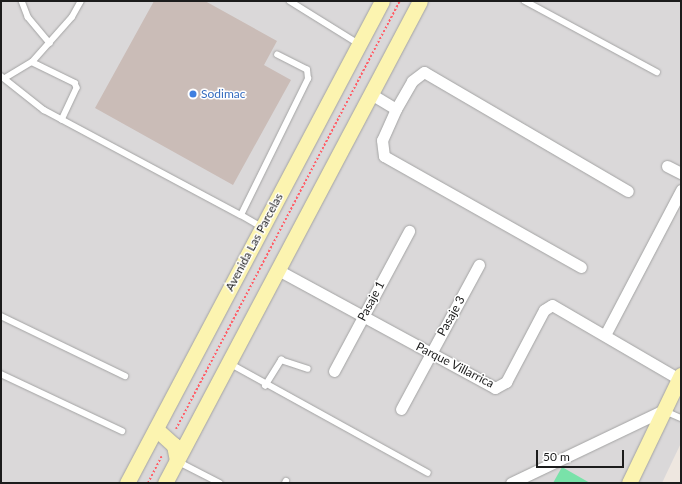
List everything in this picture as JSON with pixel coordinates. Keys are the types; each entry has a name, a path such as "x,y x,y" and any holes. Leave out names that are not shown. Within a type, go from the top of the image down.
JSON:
{"main road":[{"name":"Avenida Las Parcelas","path":"127,483 382,1"},
{"path":"165,483 420,1"},
{"path":"629,483 680,377"},
{"path":"156,429 170,440 177,461"}],"street":[{"path":"581,267 384,156 382,140 396,109 412,81 424,72 628,192"},
{"path":"371,94 396,109"},
{"path":"667,166 681,173"},
{"path":"605,335 681,190"},
{"name":"Pasaje 1","path":"334,371 409,231"},
{"name":"Pasaje 3","path":"401,409 479,265"},
{"name":"Parque Villarrica","path":"278,270 430,354 499,387 506,382 546,307 557,307 680,377"},
{"path":"511,483 664,410"}],"lane":[{"path":"22,1 28,17 50,43"},
{"path":"81,1 50,43 32,62 3,77 20,93 62,120 262,227"},
{"path":"290,1 359,44"},
{"path":"525,1 657,72"},
{"path":"241,215 308,79 307,70 278,55"},
{"path":"32,62 75,82 77,88 62,120"},
{"path":"1,316 125,376"},
{"path":"265,386 281,360 308,369"},
{"path":"228,363 265,386 428,473"},
{"path":"1,374 122,431"},
{"path":"664,410 681,418"},
{"path":"177,461 220,483"}],"path":[{"path":"148,483 400,1"}],"shaded area":[{"path":"1,1 681,1 681,443 662,483 1,483"}],"green space":[{"path":"562,467 590,483 553,483"}],"building":[{"name":"Sodimac","path":"154,1 205,1 277,41 264,65 291,80 233,185 95,108"}],"place":[{"name":"Sodimac","path":"193,94"}]}
